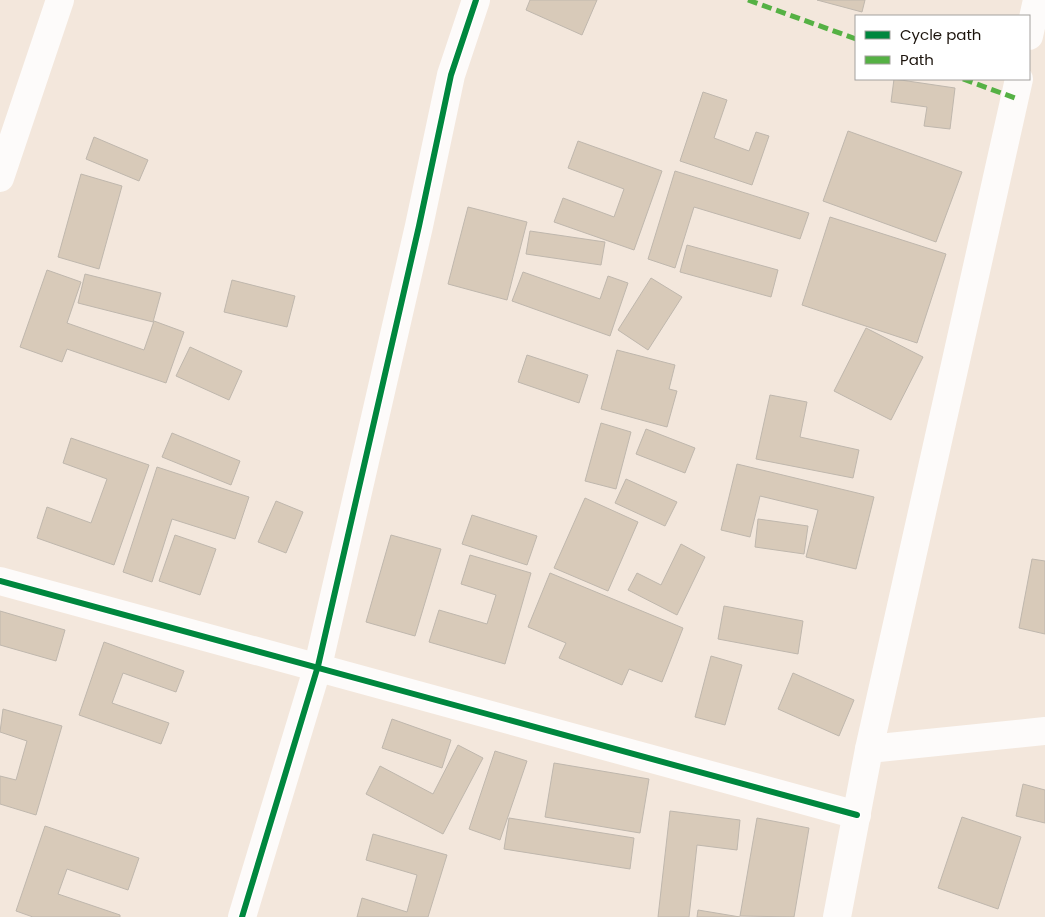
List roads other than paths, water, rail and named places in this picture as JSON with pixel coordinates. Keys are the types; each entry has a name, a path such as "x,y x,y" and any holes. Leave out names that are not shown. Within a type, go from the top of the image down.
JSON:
{"street":[{"path":"0,178 60,0"},
{"path":"242,917 318,666 417,235 451,75 476,0"},
{"path":"1030,32 1037,0"},
{"path":"837,917 869,749 1019,80"},
{"path":"0,581 318,666 857,815"},
{"path":"869,749 1045,731"}]}
